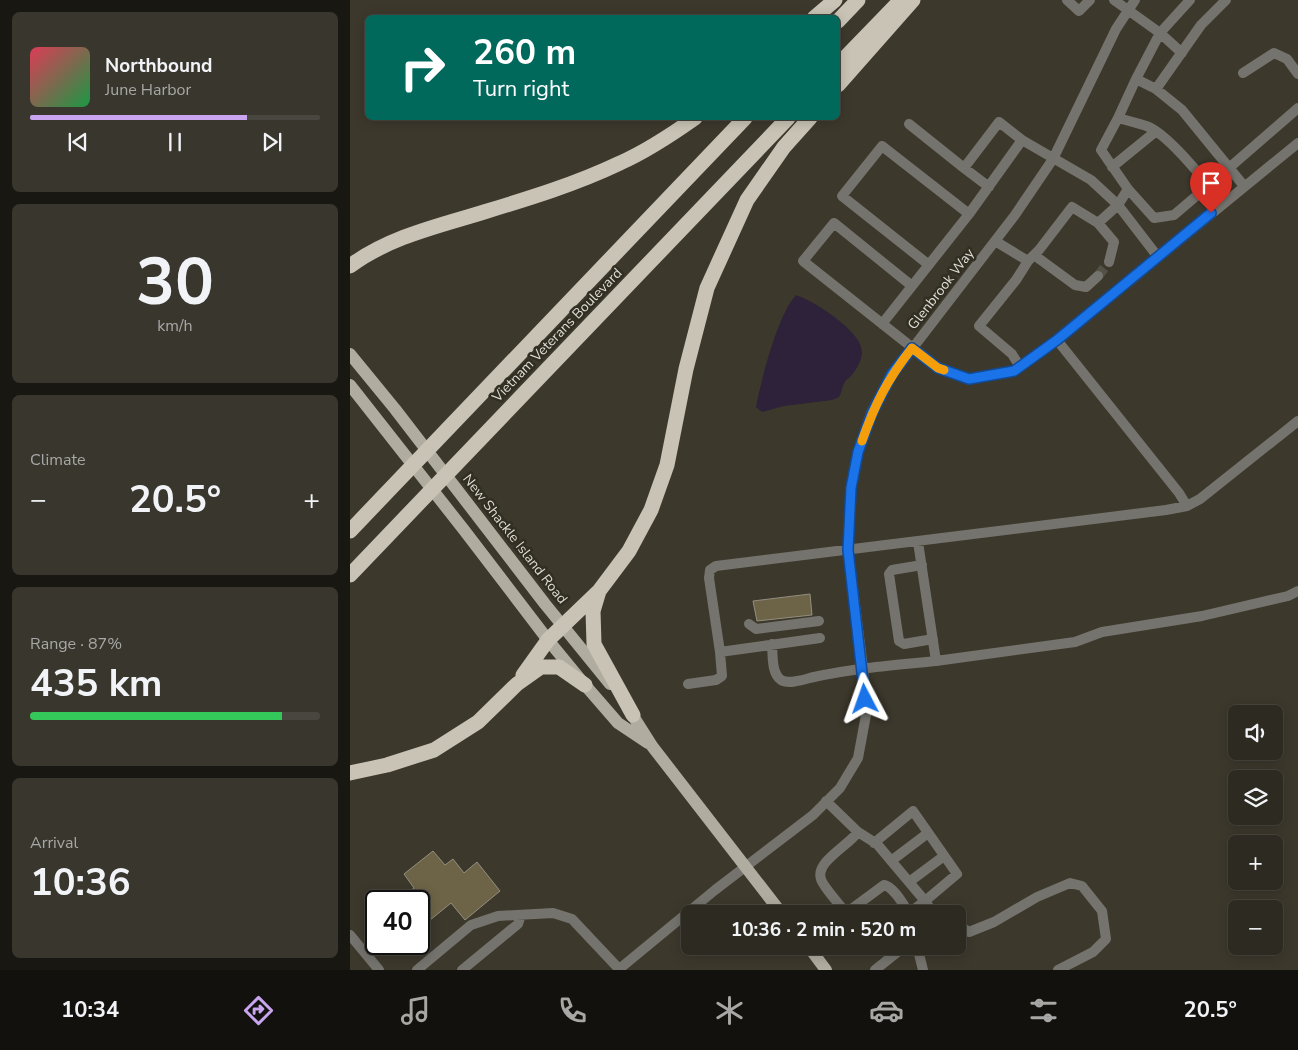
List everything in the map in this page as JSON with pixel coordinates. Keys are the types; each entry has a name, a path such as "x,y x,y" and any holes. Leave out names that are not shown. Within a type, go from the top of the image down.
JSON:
{"highway":[{"path":"817,15 834,0"},
{"path":"840,19 858,0"},
{"path":"840,64 900,0"},
{"path":"840,83 913,0"},
{"path":"350,266 363,256 394,240 559,188 621,163 692,120"},
{"name":"Vietnam Veterans Boulevard","path":"350,531 743,120"},
{"name":"Vietnam Veterans Boulevard","path":"350,575 786,120"},
{"path":"517,684 548,640 599,591 629,551 652,510 667,464 686,369 707,288 747,200 784,147 808,120"},
{"path":"599,591 593,612 594,644 633,714"},
{"path":"350,773 387,765 434,750 478,722 517,684 541,667 558,667 585,685"}],"main road":[{"name":"New Shackle Island Road","path":"350,354 633,714 652,746 775,905"},
{"name":"New Shackle Island Road","path":"350,385 585,685 618,723 652,746"},
{"path":"815,955 826,970"}],"street":[{"path":"1067,0 1079,11 1090,0"},
{"path":"1114,0 1160,33 1182,52"},
{"name":"Glenbrook Way","path":"619,970 745,867 813,815 840,788 858,758 866,715 863,668 848,550 851,488 858,452 872,413 892,374 995,241 1053,159 1116,29 1135,0"},
{"path":"1190,0 1160,33 1101,150 1128,188 1154,218 1174,215 1208,186"},
{"path":"1156,89 1201,26 1226,0"},
{"path":"1243,73 1274,53 1287,60 1298,74"},
{"path":"1136,79 1156,89 1182,110 1244,186"},
{"path":"1229,168 1298,108"},
{"path":"1118,118 1150,128 1155,132 1174,148 1224,203"},
{"path":"964,168 999,122 1022,140 1091,180 1118,205 1158,257"},
{"path":"909,124 989,187"},
{"path":"1112,167 1155,132"},
{"path":"882,324 969,214 1022,140"},
{"path":"912,286 834,223 803,261 938,368 969,379 1014,371 1057,340 1298,144"},
{"path":"929,265 842,196 882,146 969,214"},
{"path":"1098,223 1118,205 1128,188"},
{"path":"1020,367 1012,354 979,326 1072,207 1098,223 1114,242 1109,262"},
{"path":"995,241 1031,258 1075,285 1086,288 1098,276"},
{"path":"1057,340 1179,493 1187,506"},
{"path":"688,684 716,680 722,676 709,578 710,570 716,566 918,542 1187,506 1200,498 1298,421"},
{"path":"918,542 936,661"},
{"path":"922,565 892,570 889,574 890,584 899,641 904,644 933,639"},
{"path":"772,644 774,672 781,680 798,681 863,668 936,661 1075,642 1102,632 1202,616 1288,596 1298,590"},
{"path":"749,624 756,629 819,621"},
{"path":"720,652 820,638"},
{"path":"826,801 858,832 874,843 928,905"},
{"path":"874,843 913,811 957,874 920,905"},
{"path":"841,905 821,880 820,870 825,862 852,840 858,832"},
{"path":"891,861 928,833"},
{"path":"909,882 944,856"},
{"path":"966,930 969,932 994,922 1037,897 1070,883 1082,886 1102,911 1106,939 1093,952 1058,970"},
{"path":"858,905 884,885 888,885 903,905"},
{"path":"417,970 471,925 498,916 553,913 572,918 619,970"},
{"path":"462,970 518,924 520,915"},
{"path":"350,935 379,970"},
{"path":"875,970 893,955"},
{"path":"919,955 923,970"}],"shaded area":[{"path":"796,295 814,303 846,326 860,344 861,358 854,372 845,381 839,397 832,400 784,406 762,412 756,407 766,365 783,317"}],"building":[{"path":"810,594 812,615 757,621 753,601"},
{"path":"433,851 445,865 453,859 464,873 477,862 500,891 465,920 451,903 430,920 430,890 411,890 414,888 404,874"}],"tunnel":[{"path":"1098,276 1109,262"}],"slow traffic":[{"path":"862,441 872,413 892,374 912,348 938,368 944,370"}],"route":[{"path":"865,699 863,668 848,550 851,488 858,452 872,413 892,374 912,348 938,368 969,379 1014,371 1057,340 1211,213"}]}
